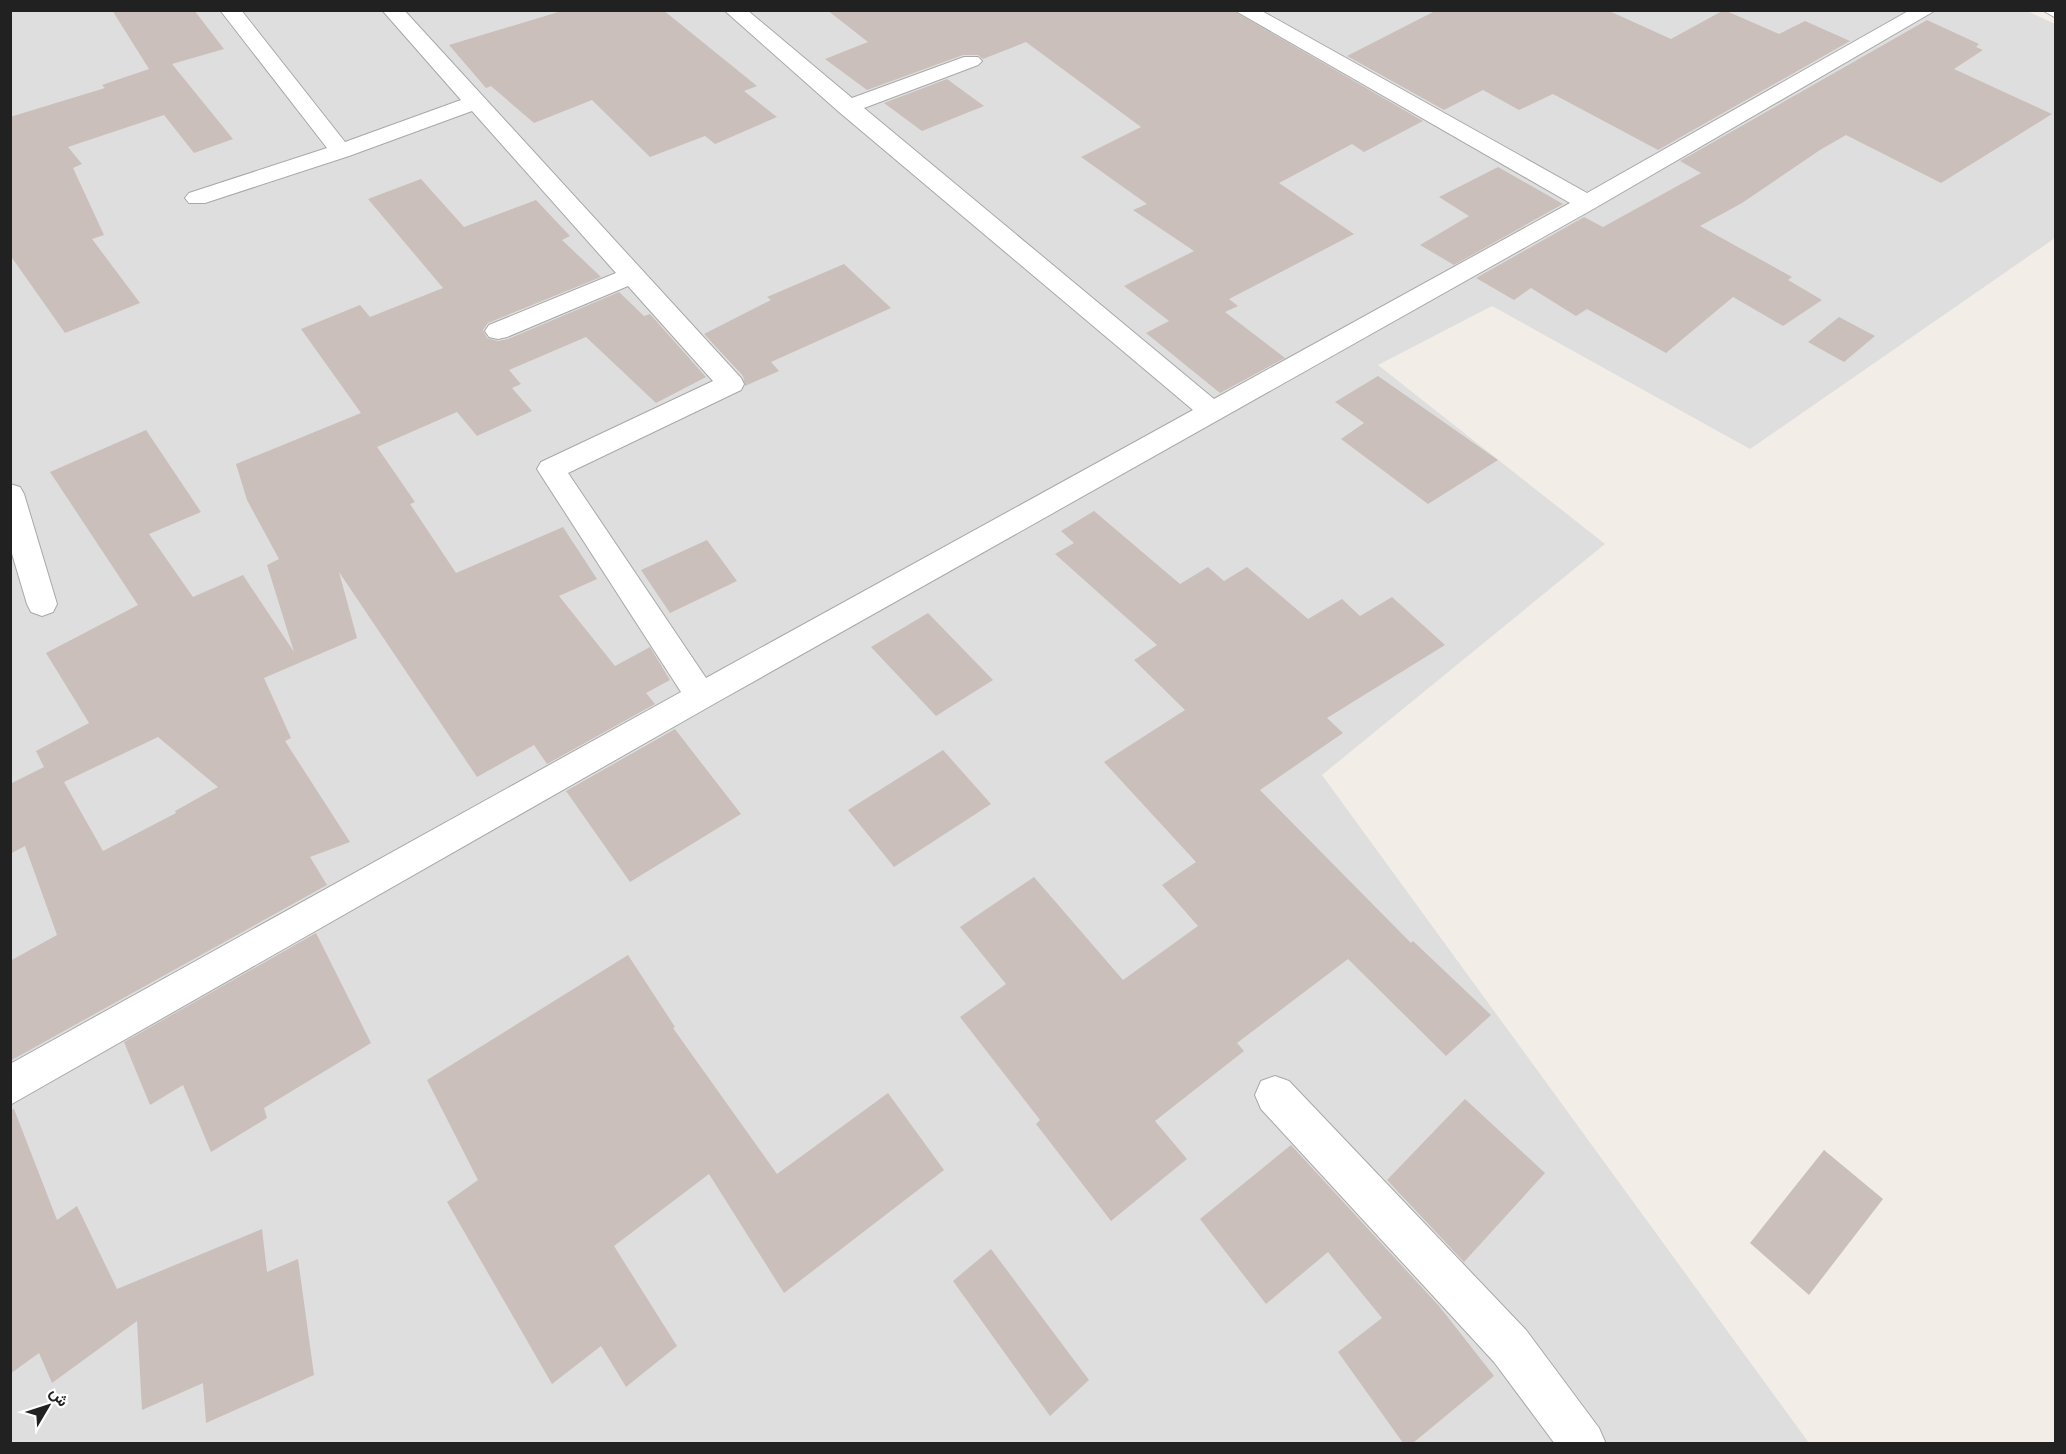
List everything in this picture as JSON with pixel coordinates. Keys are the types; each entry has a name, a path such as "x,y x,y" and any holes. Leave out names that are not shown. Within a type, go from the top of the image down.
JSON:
{"street":[{"path":"230,10 341,151"},
{"path":"392,10 731,384 551,469 700,696"},
{"path":"734,10 1212,412"},
{"path":"1244,10 1587,203"},
{"path":"10,1086 700,696 1587,203 1926,10"},
{"path":"847,106 971,61"},
{"path":"197,198 341,151 476,102"},
{"path":"498,331 633,275"},
{"path":"10,494 42,604"},
{"path":"1275,1095 1510,1346 1582,1443"}],"shaded area":[{"path":"2025,10 2055,24 2055,238 1750,449 1492,306 1378,365 1605,544 1322,775 1809,1443 11,1443 10,11"}],"building":[{"path":"112,10 194,10 224,49 172,64 233,139 194,153 164,115 68,147 82,164 73,168 104,235 92,239 140,303 65,333 10,255 10,117 105,88 102,85 149,69"},
{"path":"565,10 663,10 757,86 744,91 777,117 715,144 705,136 650,157 592,100 534,123 491,86 486,88 449,45"},
{"path":"827,10 1232,10 1423,121 1364,152 1352,144 1279,183 1354,234 1229,299 1238,306 1225,312 1285,358 1220,393 1146,333 1169,321 1124,286 1194,251 1133,210 1147,204 1081,157 1141,127 1026,42 983,59 978,55 963,55 867,90 825,59 868,42"},
{"path":"1437,10 1607,10 1671,39 1724,10 1779,34 1805,21 1850,41 1658,150 1553,94 1519,110 1483,90 1444,110 1347,56"},
{"path":"1927,20 1979,44 1976,47 1983,50 1954,69 2052,114 1941,183 1846,135 1742,203 1700,226 1792,277 1788,280 1822,300 1783,326 1733,297 1666,353 1587,309 1576,316 1531,288 1514,300 1476,278 1584,217 1603,227 1701,173 1680,161"},
{"path":"947,79 984,106 922,131 884,103"},
{"path":"1498,167 1563,204 1454,265 1420,245 1469,216 1439,197"},
{"path":"421,179 464,227 536,200 570,236 562,240 601,277 488,323 483,330 487,338 498,341 508,339 619,292 644,316 650,314 706,377 656,403 586,337 509,370 521,384 512,388 532,411 477,436 457,412 377,447 415,502 410,504 456,573 563,527 597,579 559,596 615,666 650,647 670,680 646,693 655,704 547,764 534,745 477,777 339,572 357,638 264,678 291,738 285,741 350,842 310,857 327,885 10,1061 10,961 57,935 25,846 10,854 10,784 44,767 36,751 89,723 46,653 138,605 50,472 146,430 201,512 149,534 193,597 243,575 294,652 267,565 279,559 247,500 236,464 361,413 301,329 360,305 370,317 443,288 368,199","holes":["158,737 218,787 175,811 176,813 103,851 64,782"]},
{"path":"844,264 891,308 771,362 779,371 745,386 743,376 704,334 771,300 767,297"},
{"path":"1839,317 1875,336 1844,362 1808,342"},
{"path":"1378,376 1498,460 1428,504 1341,439 1364,423 1335,402"},
{"path":"1094,511 1180,584 1208,567 1224,581 1247,567 1308,619 1342,599 1360,616 1392,597 1445,645 1327,718 1343,733 1260,790 1411,943 1413,941 1491,1015 1446,1056 1348,959 1237,1043 1244,1051 1155,1121 1187,1159 1111,1221 1036,1124 1040,1120 960,1017 1006,984 960,927 1034,877 1123,980 1198,926 1162,885 1196,862 1104,762 1185,710 1134,660 1157,645 1055,554 1074,543 1061,531"},
{"path":"707,540 737,581 670,613 641,570"},
{"path":"928,613 993,680 936,716 871,647"},
{"path":"675,729 741,814 630,882 566,791"},
{"path":"943,750 991,804 894,867 848,810"},
{"path":"316,933 371,1043 264,1108 267,1118 211,1152 183,1085 150,1105 124,1042"},
{"path":"628,955 675,1027 673,1028 777,1174 888,1093 944,1170 784,1293 709,1174 614,1246 677,1346 626,1387 601,1346 552,1384 447,1202 478,1180 427,1080"},
{"path":"1465,1099 1545,1173 1464,1262 1387,1180"},
{"path":"14,1109 57,1220 77,1206 117,1289 262,1229 267,1272 298,1259 314,1375 206,1423 203,1383 142,1410 137,1321 52,1383 39,1353 10,1374 10,1110"},
{"path":"1291,1145 1439,1306 1494,1376 1413,1443 1403,1443 1338,1352 1382,1318 1328,1252 1266,1304 1200,1219"},
{"path":"1824,1150 1883,1199 1809,1295 1750,1243"},
{"path":"991,1249 1089,1380 1050,1416 953,1281"}]}
